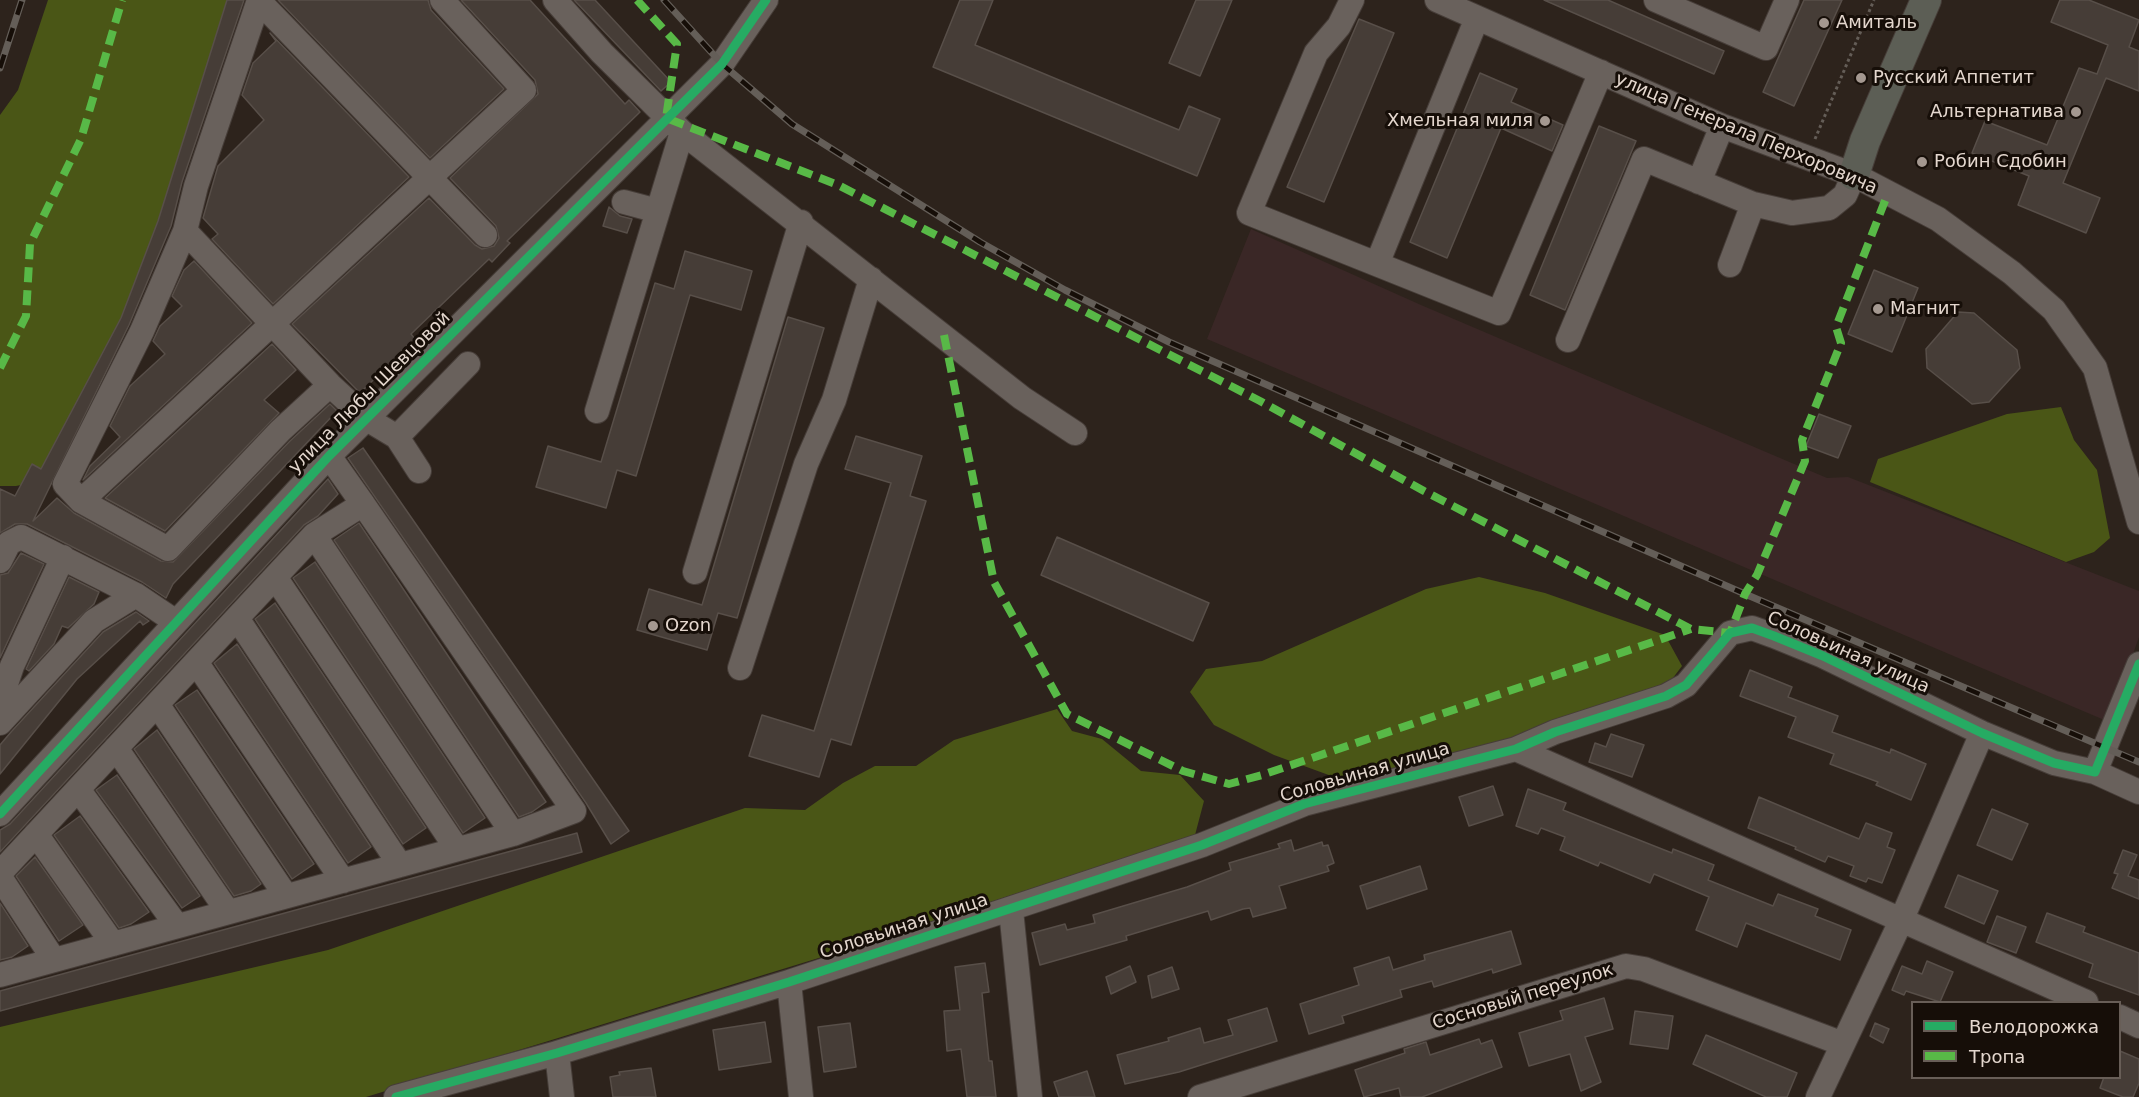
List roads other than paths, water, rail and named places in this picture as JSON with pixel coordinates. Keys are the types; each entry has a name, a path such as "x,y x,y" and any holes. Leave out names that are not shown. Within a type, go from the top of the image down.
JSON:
{"main road":[{"path":"1854,175 1865,141 1926,0"}],"street":[{"path":"81,501 431,179 524,90 442,0"},
{"path":"555,0 674,125 801,222 1022,398 1076,433"},
{"name":"улица Любы Шевцовой","path":"0,814 329,456 674,125 722,64 766,0"},
{"path":"1352,0 1339,26 1316,53 1249,213 1499,313 1601,72"},
{"name":"улица Генерала Перхоровича","path":"1437,0 1722,126 1854,175 1938,219 2012,273 2054,310 2095,368 2139,522"},
{"path":"1656,0 1766,48 1787,0"},
{"path":"330,385 280,431 168,549 81,501 65,484 142,331 185,231 196,186 259,1 485,235"},
{"path":"1377,264 1477,18"},
{"path":"597,411 658,211 674,125"},
{"path":"1700,182 1722,126"},
{"path":"1568,340 1644,159 1753,204 1792,213 1829,208 1845,195 1854,175"},
{"path":"624,202 658,211"},
{"path":"1730,265 1753,204"},
{"path":"695,572 801,222"},
{"path":"185,231 330,385 367,419 397,437 419,471"},
{"path":"740,668 806,464 834,400 871,279"},
{"path":"397,437 468,364"},
{"path":"0,975 513,834 574,811 329,456"},
{"path":"0,873 314,535 363,504"},
{"path":"314,535 513,834"},
{"path":"0,561 9,543 21,537 136,595 176,622"},
{"path":"0,702 12,666 63,557"},
{"path":"275,577 458,849"},
{"path":"0,723 94,621 136,595"},
{"path":"237,618 400,865"},
{"name":"Соловьиная улица","path":"396,1097 556,1053 789,982 1202,845 1304,804 1516,749 1556,732 1666,696 1686,685 1730,633 1752,628 1823,656 1982,733 2054,763 2095,772 2139,792"},
{"path":"196,662 343,881"},
{"path":"2095,772 2139,664"},
{"path":"157,704 286,896"},
{"path":"1818,1097 1901,921 1982,733"},
{"path":"116,748 228,912"},
{"path":"1516,749 2084,1001"},
{"path":"78,789 177,926"},
{"path":"36,834 113,944"},
{"path":"0,878 54,960"},
{"path":"1011,910 1030,1097"},
{"name":"Сосновый переулок","path":"1200,1097 1626,966 1644,969 1843,1044"},
{"path":"789,982 801,1097"},
{"path":"2121,1017 2139,1026"},
{"path":"556,1053 562,1097"}],"railway":[{"path":"0,68 22,0"},
{"path":"664,0 722,64 792,124 980,242 1065,290 1169,342 1745,594 2139,762"}],"place":[{"name":"Амиталь","path":"1824,23"},
{"name":"Русский Аппетит","path":"1861,78"},
{"name":"Альтернатива","path":"2076,112"},
{"name":"Хмельная миля","path":"1545,121"},
{"name":"Робин Сдобин","path":"1922,162"},
{"name":"Магнит","path":"1878,309"},
{"name":"Ozon","path":"653,626"}]}
